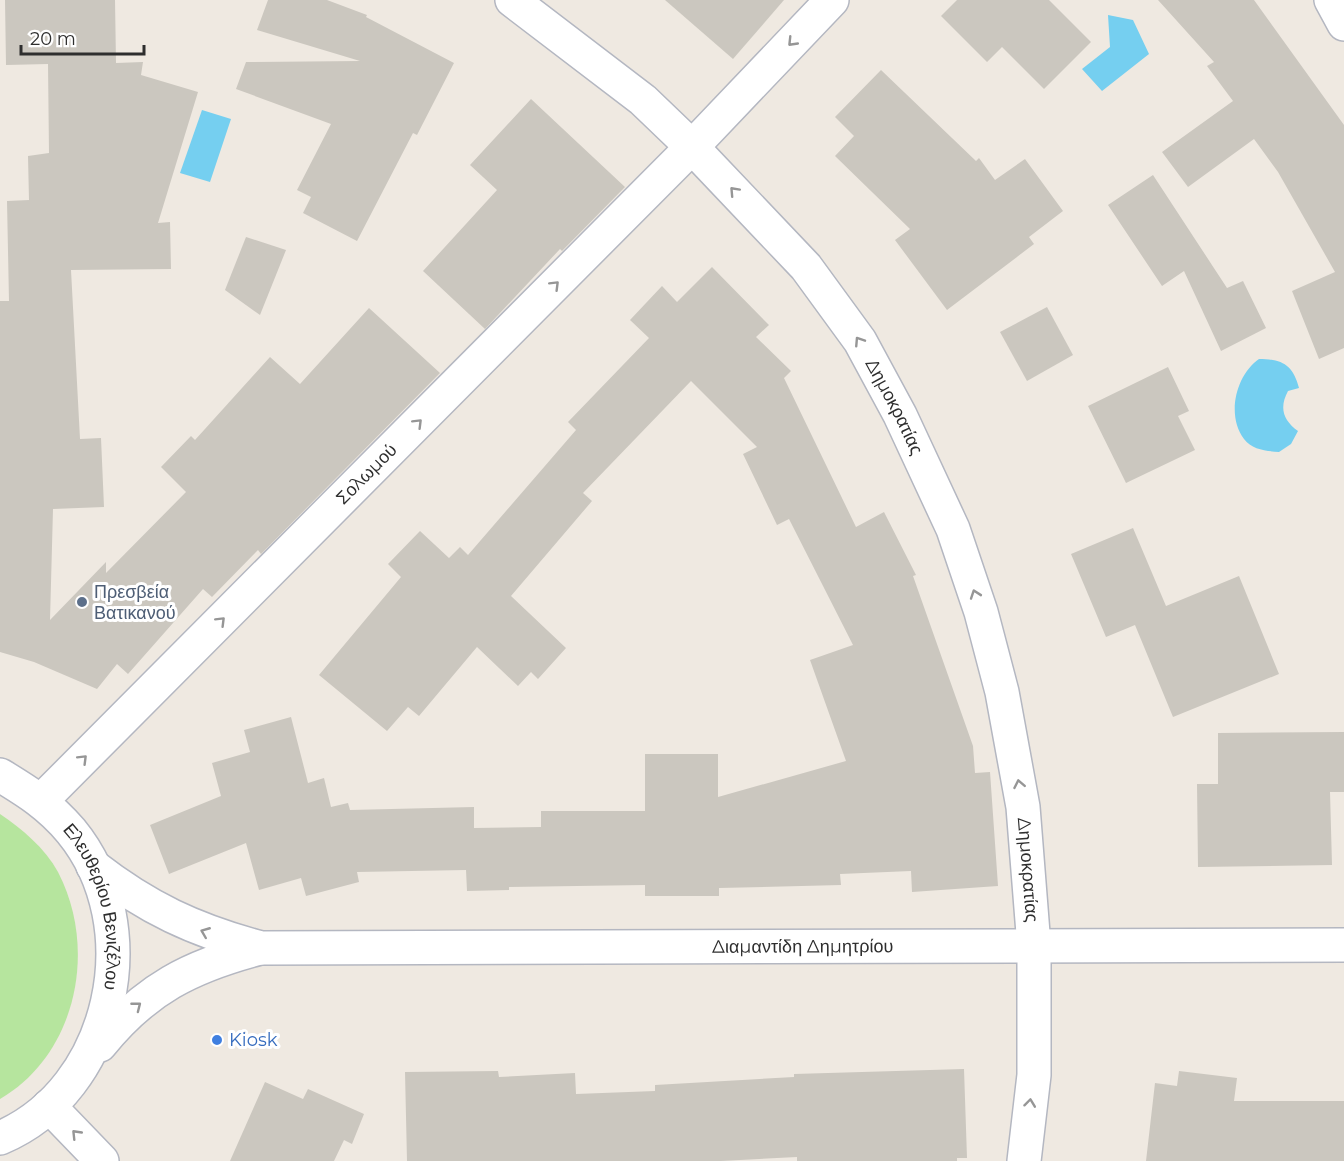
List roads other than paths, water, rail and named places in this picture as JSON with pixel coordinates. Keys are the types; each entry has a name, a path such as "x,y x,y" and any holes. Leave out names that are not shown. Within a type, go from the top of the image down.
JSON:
{"street":[{"name":"Δημοκρατίας","path":"512,0 643,100 693,147 806,267 860,341 900,415 953,529 981,612 1002,692 1023,807 1034,946 1034,1075 1024,1161"},
{"name":"Σολωμού","path":"42,800 693,147 832,0"},
{"path":"1331,0 1344,24"},
{"name":"Ελευθερίου Βενιζέλου","path":"0,775 42,800 72,833 93,866 109,914 114,945 112,987 102,1027 83,1065 49,1106 12,1133 0,1138"},
{"name":"Διαμαντίδη Δημητρίου","path":"93,866 128,894 167,916 213,935 261,948"},
{"name":"Διαμαντίδη Δημητρίου","path":"83,1065 121,1018 168,982 213,960 261,948 1344,945"},
{"path":"49,1106 102,1161"}],"water":[{"path":"1108,15 1133,20 1149,54 1102,91 1082,69 1110,47"},
{"path":"202,110 231,119 210,182 180,173"},
{"path":"1259,359 1274,360 1285,365 1297,380 1299,388 1288,391 1283,408 1286,418 1298,431 1291,444 1279,452 1260,449 1247,443 1236,419 1235,407 1239,385 1244,375"}],"place":[{"name":"Πρεσβεία Βατικανού","path":"82,602"},
{"name":"Kiosk","path":"217,1040"}]}
